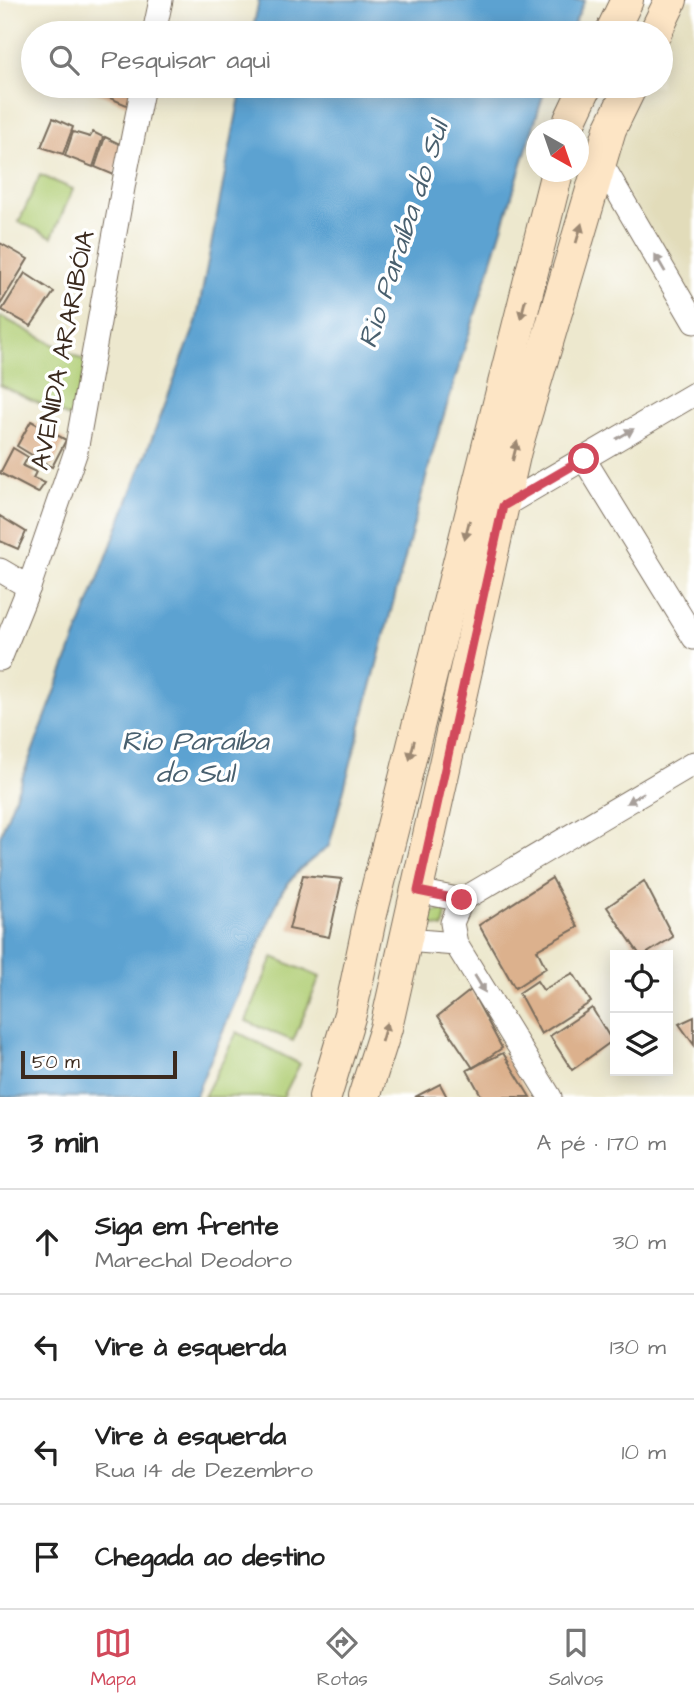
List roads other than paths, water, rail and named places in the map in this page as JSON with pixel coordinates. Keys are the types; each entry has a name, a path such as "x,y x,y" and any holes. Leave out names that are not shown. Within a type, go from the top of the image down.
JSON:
{"main road":[{"path":"617,21 627,0"},
{"path":"661,21 671,0"},
{"path":"570,119 580,98"},
{"path":"364,1097 386,1028 515,451 600,161 610,129 625,98"},
{"path":"325,1097 350,1014 372,910 554,182"},
{"path":"372,910 387,892 403,888 418,891"},
{"path":"372,910 380,928 406,940"}],"street":[{"path":"157,21 161,0"},
{"name":"AVENIDA ARARIBÓIA","path":"0,659 29,587 76,451 141,98"},
{"path":"600,161 694,322"},
{"path":"503,506 694,394"},
{"path":"584,459 694,638"},
{"path":"0,570 29,587"},
{"path":"550,1097 456,944 452,923 462,900 694,763"},
{"path":"418,891 462,900"},
{"path":"406,940 456,944"}],"water":[{"path":"259,0 585,0 575,21 255,21"},
{"name":"Rio Paraíba do Sul","path":"240,98 542,98 536,119 526,119 526,151 435,444 329,846 299,870 282,891 195,1097 0,1097 0,836 196,323"}]}
